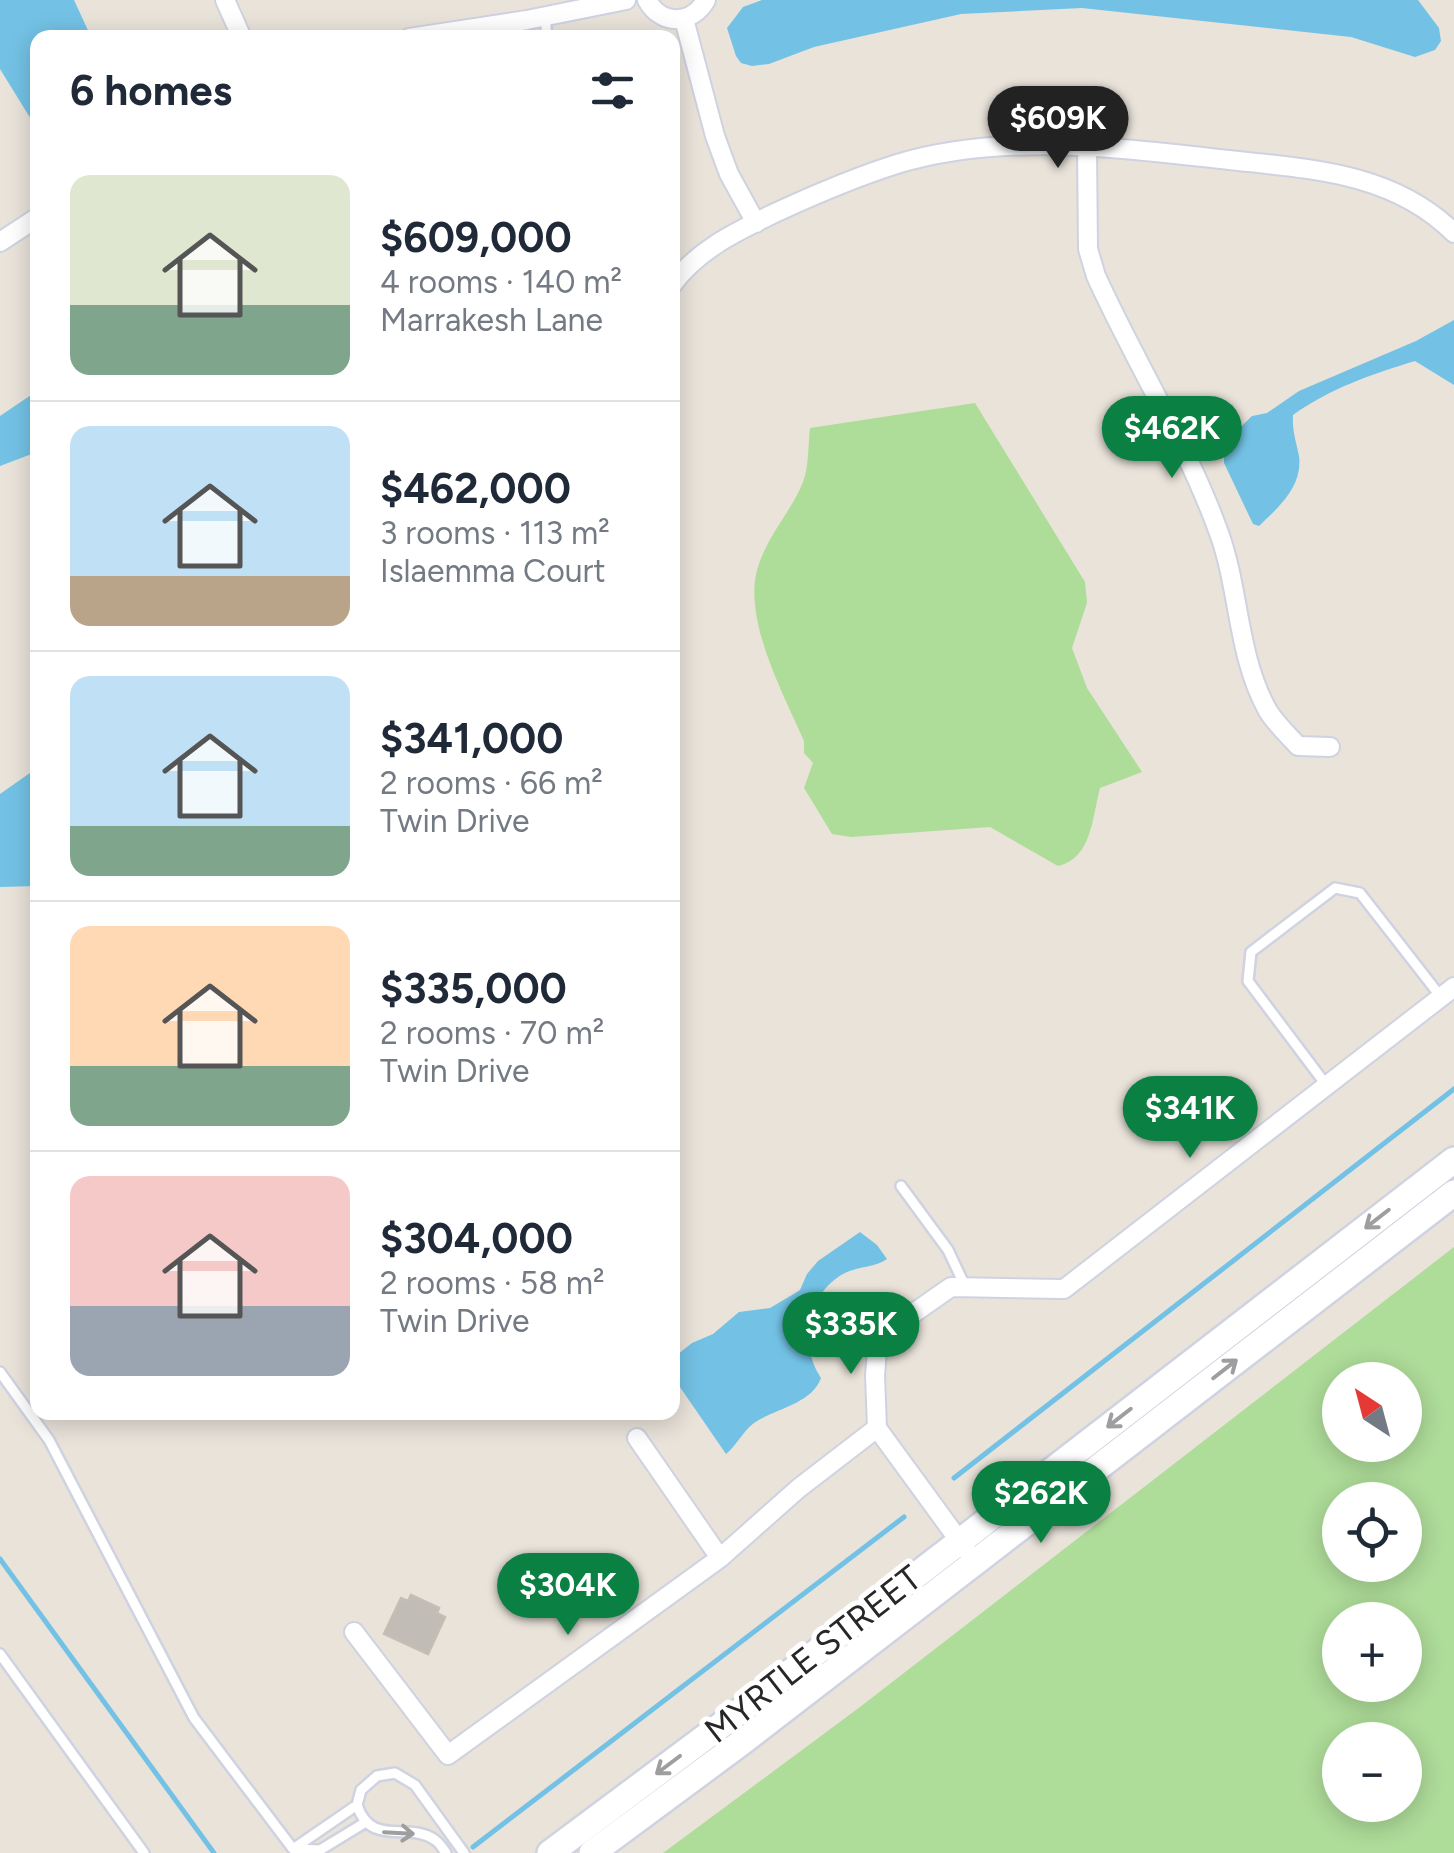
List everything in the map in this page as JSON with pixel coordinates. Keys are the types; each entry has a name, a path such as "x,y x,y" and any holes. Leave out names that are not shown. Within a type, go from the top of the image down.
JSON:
{"street":[{"path":"224,0 238,30"},
{"path":"458,30 626,0"},
{"path":"647,0 666,18 697,13 706,0"},
{"path":"684,18 715,136 729,174 756,223"},
{"path":"1087,148 1088,248 1096,276 1199,482 1220,536 1246,658 1258,691 1271,716 1298,746 1330,747"},
{"path":"680,276 696,258 818,193 899,164 966,150 1087,148 1338,172 1386,187 1434,212 1454,233"},
{"path":"0,242 30,222"},
{"path":"968,1552 877,1428 874,1375 878,1338 951,1287 1064,1288 1448,992"},
{"name":"MYRTLE STREET","path":"592,1853 742,1742 968,1552 1454,1160"},
{"name":"MYRTLE STREET","path":"550,1853 743,1710 968,1552 1454,1193"},
{"path":"354,1632 448,1755 720,1558 799,1488 877,1428"},
{"path":"638,1438 720,1558"}],"lane":[{"path":"545,16 546,30"},
{"path":"1327,1086 1248,981 1251,952 1336,888 1360,893 1448,992"},
{"path":"901,1186 948,1250 965,1286"},
{"path":"0,1372 30,1414"},
{"path":"35,1420 49,1440 194,1718 292,1849"},
{"path":"0,1654 144,1853"},
{"path":"292,1849 357,1806 362,1790 377,1776 396,1773 415,1785 464,1853"},
{"path":"357,1806 366,1822 384,1833 408,1832 435,1839 446,1853"},
{"path":"292,1849 320,1850 366,1822"}],"green space":[{"path":"975,403 1085,582 1087,603 1072,648 1087,688 1142,772 1100,788 1084,846 1069,862 1058,866 990,827 851,837 832,834 804,788 813,763 804,753 804,741 767,654 755,607 759,564 805,476 810,428"},
{"path":"1454,1247 1454,1853 663,1853 860,1707"}],"water":[{"path":"0,0 74,0 88,30 30,30 30,118 0,69"},
{"path":"762,0 1418,0 1439,28 1441,41 1435,50 1415,57 1351,37 1082,8 961,14 814,47 769,64 752,66 741,63 736,56 727,28 743,7"},
{"path":"1454,320 1454,385 1415,361 1351,383 1293,415 1299,456 1297,477 1274,511 1259,526 1253,524 1224,463 1224,443 1252,416 1267,413 1299,391 1416,341"},
{"path":"30,396 30,455 0,466 0,416"},
{"path":"30,773 30,886 0,887 0,794"},
{"path":"860,1232 887,1259 843,1274 821,1294 814,1307 809,1336 814,1365 821,1378 816,1387 801,1400 754,1423 726,1454 680,1387 680,1352 713,1334 739,1312 770,1308 800,1290 818,1261"}],"building":[{"path":"411,1595 439,1608 437,1613 445,1617 428,1654 384,1634 401,1598 408,1601"}],"waterway":[{"path":"954,1478 1454,1089"},
{"path":"473,1847 904,1517"},
{"path":"0,1559 214,1853"}]}
